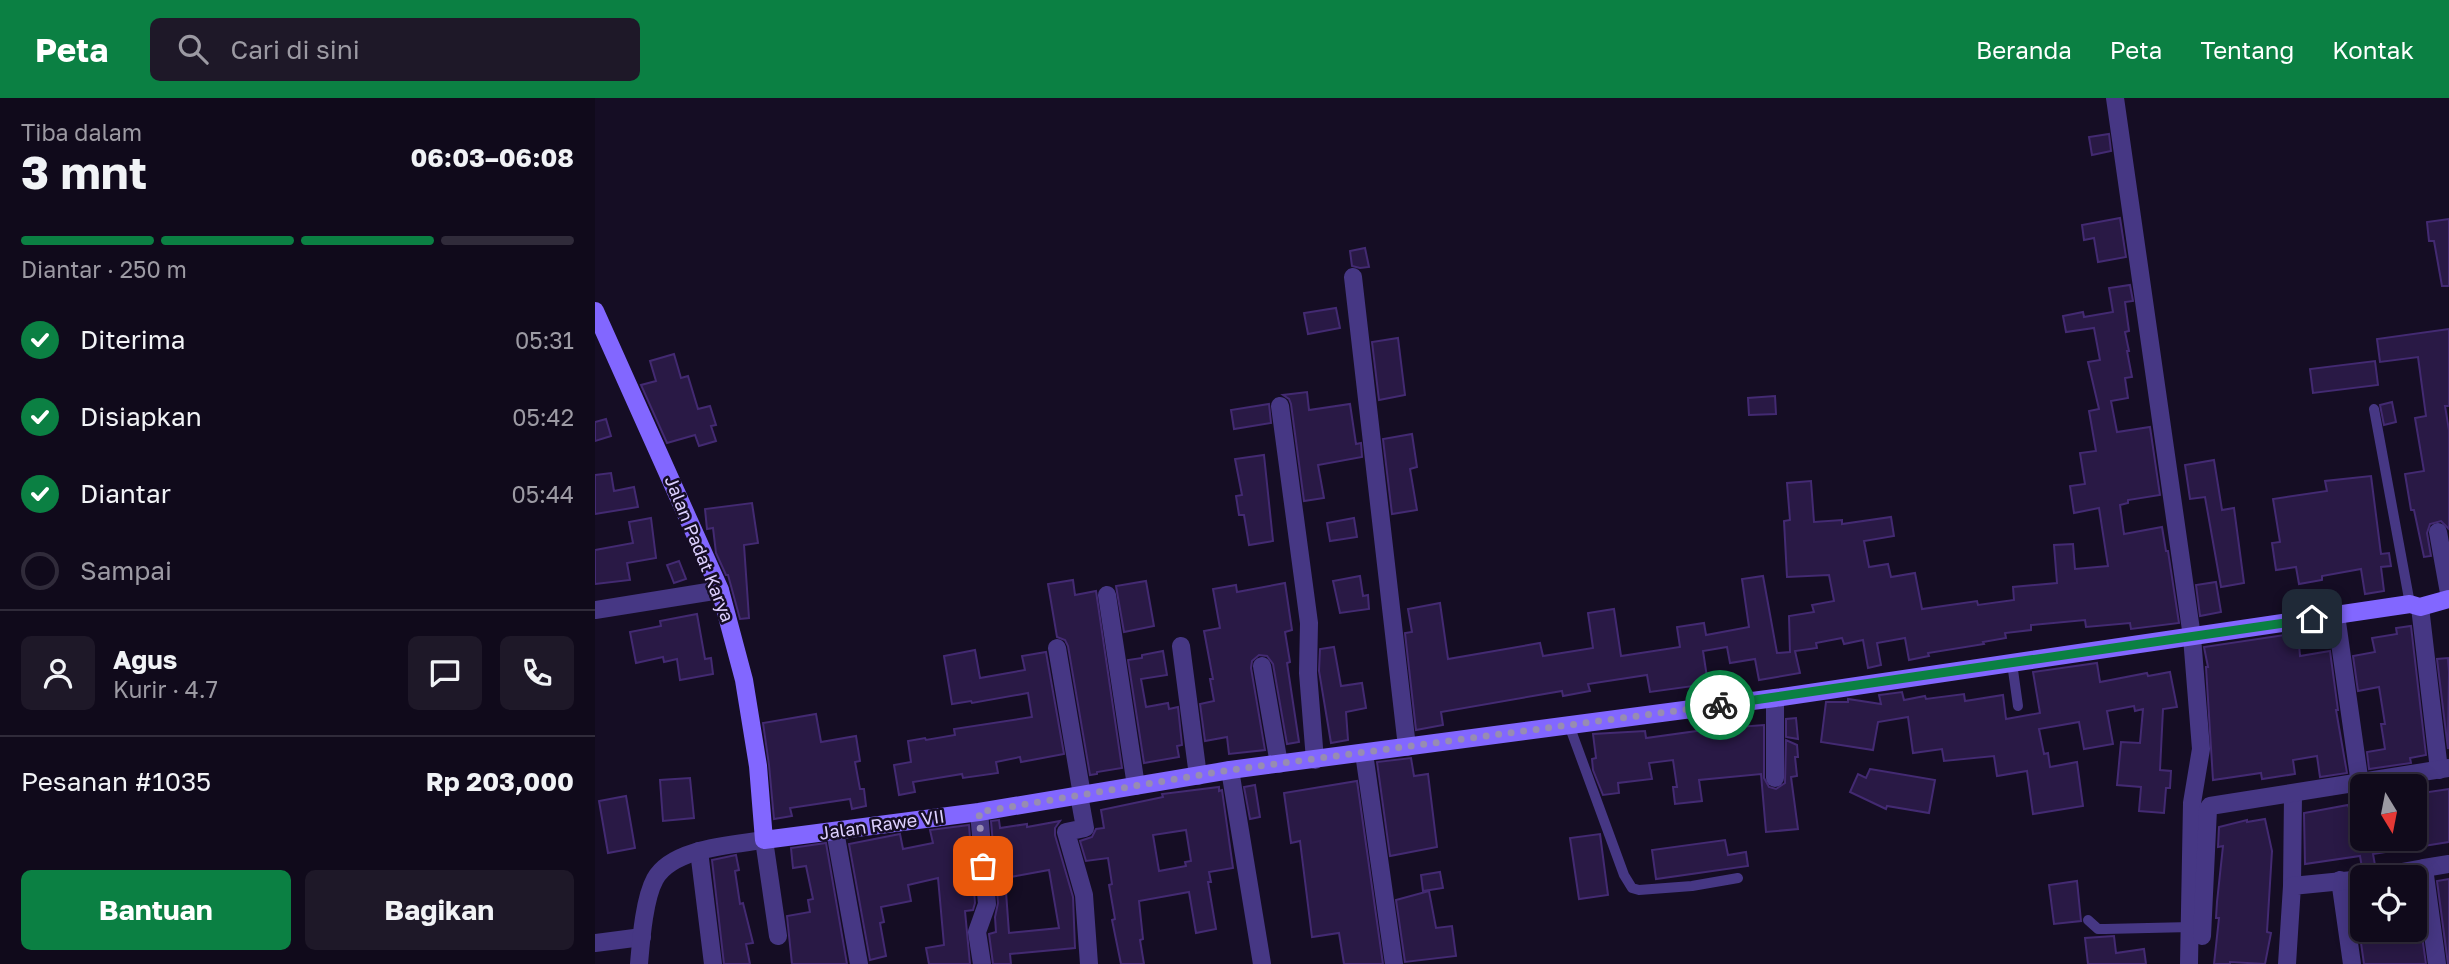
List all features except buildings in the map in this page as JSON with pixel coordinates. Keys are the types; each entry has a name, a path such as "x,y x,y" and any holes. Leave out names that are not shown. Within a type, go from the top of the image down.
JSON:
{"main road":[{"name":"Jalan Padat Karya","path":"595,311 720,590 744,680 758,766 764,840"},
{"name":"Jalan Rawe VII","path":"764,840 979,812 1230,770 1775,698 2449,599"}],"street":[{"path":"2115,98 2192,637 2201,749 2192,803 2189,964"},
{"path":"1353,277 1407,747"},
{"path":"1280,406 1308,623 1308,673 1315,760"},
{"path":"2438,532 2449,593"},
{"path":"595,610 720,590"},
{"path":"1107,595 1136,786"},
{"path":"2415,606 2444,769 2416,774"},
{"path":"2336,615 2359,774"},
{"path":"1181,646 1198,776"},
{"path":"1057,649 1085,828 1066,832 1084,895 1089,964"},
{"path":"1262,666 1279,764"},
{"path":"1775,698 1775,778"},
{"path":"1364,753 1394,964"},
{"path":"1230,770 1262,964"},
{"path":"2201,964 2210,806 2350,785"},
{"path":"2287,964 2292,886 2293,794"},
{"path":"979,812 987,904 977,932 982,964"},
{"path":"835,831 859,964"},
{"path":"764,840 778,936"},
{"name":"Jalan Rawe VII","path":"639,964 654,880 663,868 699,851 764,840"},
{"path":"699,851 713,964"},
{"path":"2427,868 2449,864"},
{"path":"2340,880 2352,964"},
{"path":"2292,886 2350,880"},
{"path":"2427,890 2437,964"},
{"path":"595,943 642,937"}],"lane":[{"path":"2374,408 2415,606"},
{"path":"2011,663 2018,706"},
{"path":"1569,725 1624,875 1632,887 1639,890 1692,886 1738,878"},
{"path":"2088,920 2098,929 2138,926 2191,927"}],"way so far":[{"path":"983,866 979,812 1230,770 1720,705"}],"route":[{"path":"1720,705 2312,619"}]}
